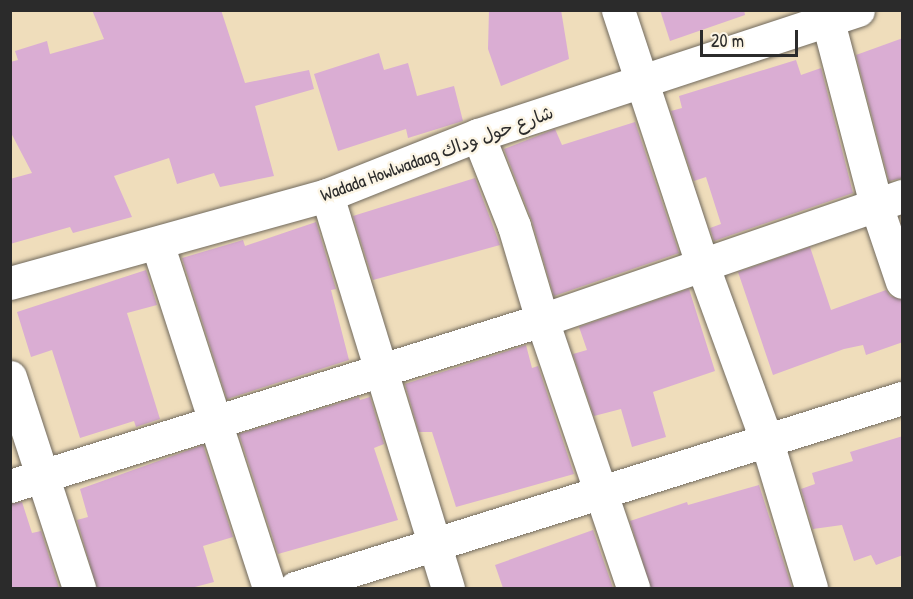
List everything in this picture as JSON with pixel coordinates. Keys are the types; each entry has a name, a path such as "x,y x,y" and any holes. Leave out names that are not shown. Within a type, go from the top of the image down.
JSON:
{"street":[{"path":"618,10 644,82 702,264 767,442 811,588"},
{"name":"Wadada Howlwadaag شارع حول وداك","path":"10,283 327,195 478,135 644,82 826,15 858,10"},
{"path":"826,15 889,200 903,282"},
{"path":"478,135 514,226 542,320 633,588"},
{"path":"327,195 448,588"},
{"path":"10,486 542,320 889,200"},
{"path":"157,243 269,588"},
{"path":"10,377 79,588"},
{"path":"295,588 435,548 903,398"}],"building":[{"path":"92,10 221,10 245,83 309,70 314,89 255,106 274,176 220,187 214,173 177,184 169,158 114,176 132,217 73,233 70,227 10,244 10,179 32,173 10,131 10,62 18,60 15,51 47,41 50,54 104,39"},
{"path":"489,10 561,10 569,59 501,86 488,49"},
{"path":"660,10 744,10 745,15 670,41"},
{"path":"903,38 903,178 889,181 856,55"},
{"path":"379,53 384,70 408,63 417,96 454,86 463,121 408,138 406,129 338,151 314,74"},
{"path":"796,60 801,75 821,68 853,193 714,241 710,228 721,224 706,177 694,181 671,111 682,108 679,96"},
{"path":"635,122 679,253 554,296 532,221 504,149 555,129 562,145"},
{"path":"475,178 500,245 373,280 353,216"},
{"path":"316,222 336,289 331,290 349,360 227,399 182,258 243,240 245,246"},
{"path":"810,247 831,310 886,290 890,296 903,300 903,342 866,355 863,345 844,349 773,375 738,272"},
{"path":"146,270 157,305 127,313 160,419 136,427 134,421 80,438 52,350 31,357 17,312"},
{"path":"689,289 715,371 653,392 666,437 632,447 621,409 594,416 573,354 587,350 579,327"},
{"path":"526,345 532,368 538,366 574,474 456,507 432,432 419,432 405,384"},
{"path":"359,397 360,400 370,397 384,444 374,448 398,520 278,554 239,434"},
{"path":"903,436 903,555 876,565 871,555 854,561 842,525 813,529 801,489 815,484 812,473 853,461 850,452"},
{"path":"203,445 233,537 203,546 214,582 191,588 97,588 77,520 88,517 80,489"},
{"path":"759,485 792,588 651,588 630,521 687,502 688,505"},
{"path":"22,502 32,533 41,531 59,588 10,588 10,504"},
{"path":"593,530 613,588 503,588 495,565"}]}
